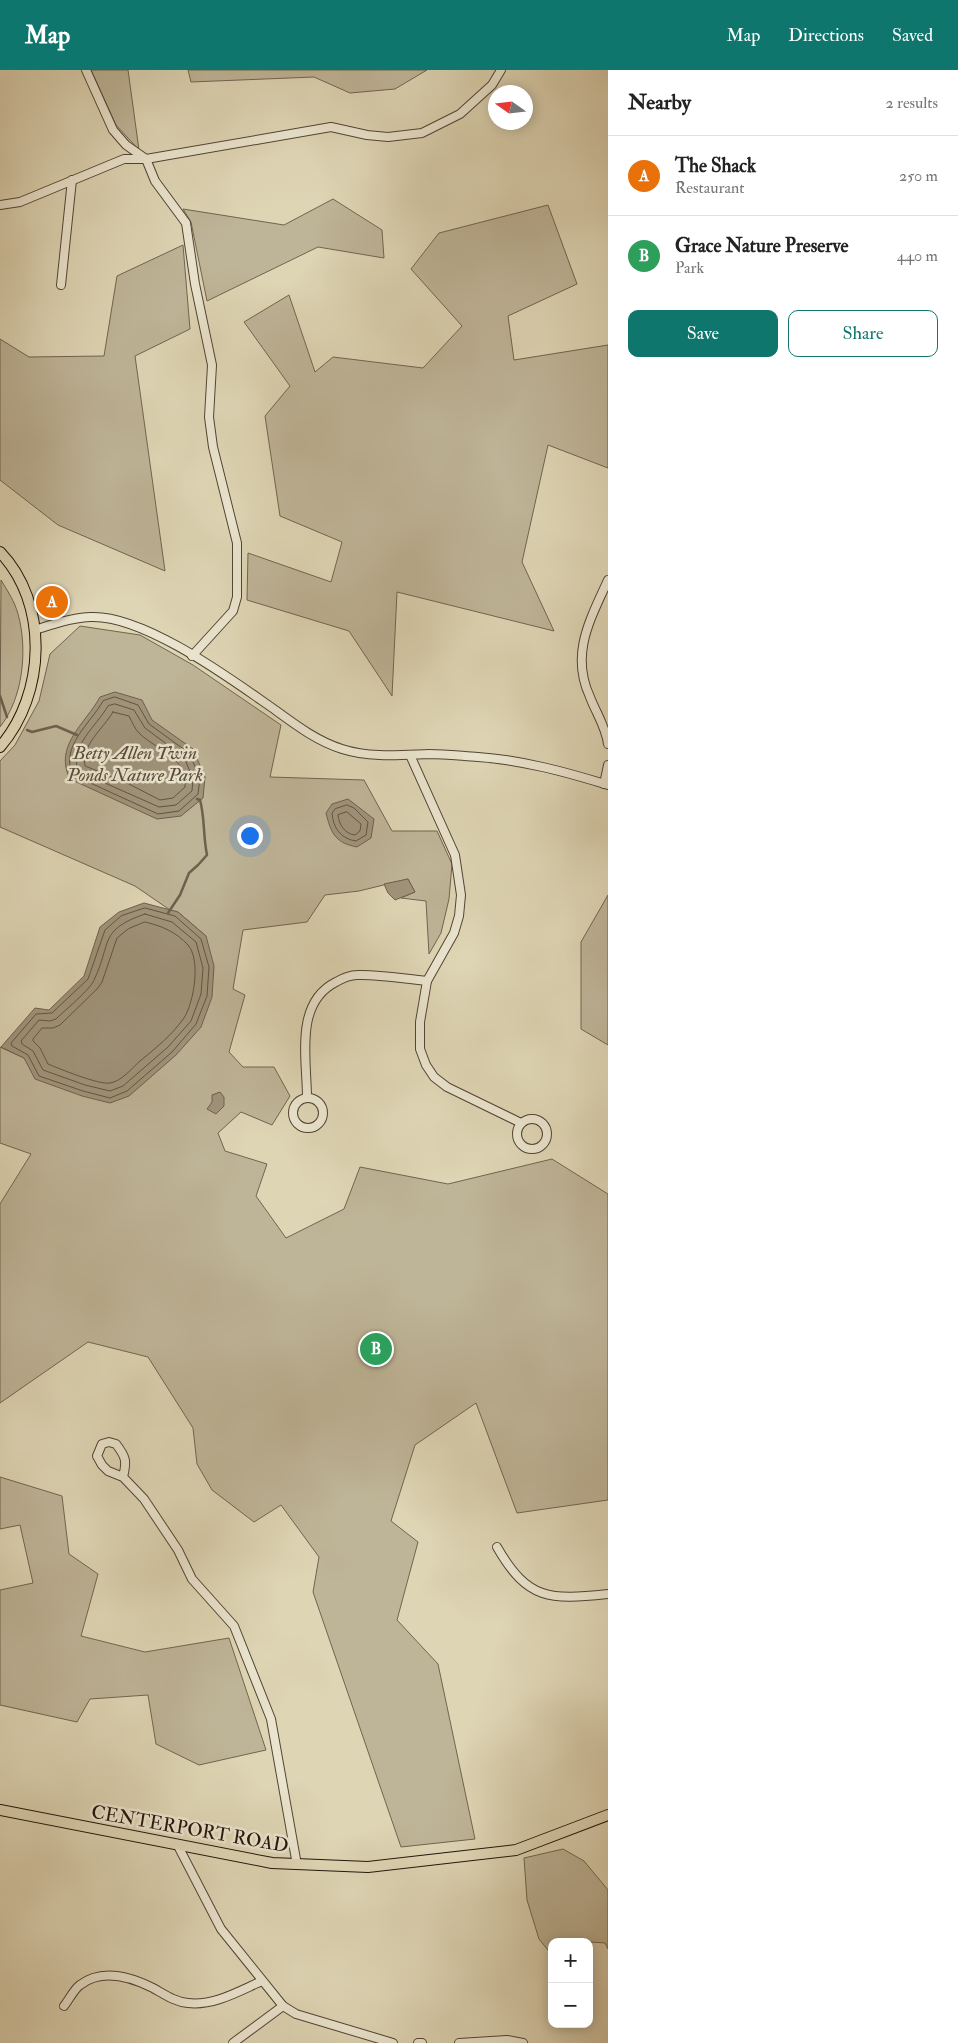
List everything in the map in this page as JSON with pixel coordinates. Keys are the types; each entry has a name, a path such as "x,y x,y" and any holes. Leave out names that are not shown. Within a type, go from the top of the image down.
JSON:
{"main road":[{"path":"0,552 9,561 25,588 35,630 35,669 28,696 8,737 0,747"},
{"name":"CENTERPORT ROAD","path":"0,1810 272,1863 368,1867 516,1850 608,1816"}],"street":[{"path":"86,70 113,130 126,145 146,159 155,181 186,223 195,284 212,365 209,417 213,447 237,543 237,597 235,607 192,656"},
{"path":"0,205 20,202 124,159 146,159 331,126 367,135 388,137 406,136 422,132 460,114 492,85 501,70"},
{"path":"61,286 72,180"},
{"path":"608,580 586,629 581,661 589,696 600,716 608,744"},
{"path":"35,630 59,622 91,617 124,621 149,631 192,656 259,698 312,736 342,750 380,755 430,754 514,761 606,784 608,765"},
{"path":"410,755 455,855 461,895 459,916 454,933 427,981 420,1022 420,1049 426,1065 434,1077 447,1087 521,1123 532,1119 540,1121 547,1133 544,1142 531,1149 522,1146 517,1137 521,1123"},
{"path":"308,1098 307,1020 311,1006 320,992 345,977 358,975 427,981"},
{"path":"303,1098 308,1098 317,1101 322,1109 321,1119 318,1124 309,1128 299,1125 292,1113 295,1104 303,1098"},
{"path":"124,1477 126,1459 122,1451 116,1444 109,1442 102,1444 97,1456 102,1465 108,1472 124,1477 144,1499 178,1550 192,1579 234,1626 271,1719 297,1865"},
{"path":"497,1547 508,1567 519,1579 550,1597 569,1598 608,1594"},
{"path":"177,1844 221,1929 282,2006 296,2014 393,2043"},
{"path":"64,2006 79,1985 95,1977 113,1975 132,1979 170,1998 186,2003 200,2004 217,2000 262,1981"},
{"path":"233,2043 282,2006"},
{"path":"459,2043 507,2040 523,2043"}],"green space":[{"path":"91,70 128,70 139,150 116,125"},
{"path":"188,70 427,70 395,89 350,93 314,77 191,82"},
{"path":"333,199 382,230 384,258 318,247 207,301 191,222 183,209 284,225"},
{"path":"548,205 577,284 508,316 514,360 608,345 608,468 548,445 522,562 554,631 397,592 392,696 349,631 247,600 248,553 331,582 342,542 280,516 265,416 290,386 244,322 289,295 315,372 333,357 423,368 462,326 411,269 439,233"},
{"path":"183,245 190,329 135,356 165,571 58,525 0,480 0,339 29,357 104,356 117,276"},
{"path":"1,580 18,614 23,643 23,658 14,702 0,727"},
{"name":"Betty Allen Twin Ponds Nature Park","path":"80,626 140,635 193,665 281,725 270,777 364,780 392,831 437,831 452,864 449,899 441,933 429,954 426,901 401,898 415,892 408,879 359,891 325,895 307,922 243,930 233,989 245,995 229,1052 243,1067 274,1067 290,1096 272,1125 241,1112 218,1133 225,1151 267,1164 256,1196 286,1238 344,1209 360,1167 448,1184 552,1159 608,1194 608,1500 517,1513 476,1403 415,1445 391,1521 418,1542 397,1620 438,1664 475,1839 401,1847 313,1592 319,1557 281,1505 254,1522 212,1490 197,1464 193,1428 148,1357 88,1342 0,1403 0,1204 31,1154 0,1143 0,1047 24,1058 129,1095 148,1079 206,936 178,912 170,910 135,886 0,827 0,761 15,745 39,701 50,654"},
{"path":"608,895 608,1045 581,1029 581,942"},
{"path":"0,1477 62,1496 69,1554 98,1574 81,1636 145,1652 229,1638 266,1750 199,1765 156,1744 148,1695 90,1699 77,1722 0,1705 0,1590 33,1583 20,1525 0,1529"},
{"path":"563,1849 584,1861 608,1890 608,1949 605,1943 593,1942 593,1938 548,1938 548,1950 539,1939 527,1900 524,1858"}],"water":[{"path":"115,692 142,700 152,720 193,749 205,777 203,798 181,816 157,819 70,779 66,767 66,756 68,745 73,735 100,697"},
{"path":"348,799 374,819 371,838 357,847 339,840 332,832 326,813 332,804"},
{"path":"408,879 415,892 395,900 388,893 384,884"},
{"path":"144,903 178,912 206,936 214,966 212,997 201,1027 176,1055 129,1096 110,1103 82,1096 35,1079 24,1058 1,1047 35,1008 49,1010 84,976 100,927 119,912"},
{"path":"220,1092 224,1097 224,1106 216,1114 207,1109 212,1102 212,1095"}],"waterway":[{"path":"0,696 7,717"},
{"path":"27,730 32,732 56,726 77,735"},
{"path":"168,913 180,895 189,873 207,855 202,807 200,800 197,799"}],"place":[{"name":"The Shack","path":"52,602"},
{"name":"Grace Nature Preserve","path":"376,1349"}]}
